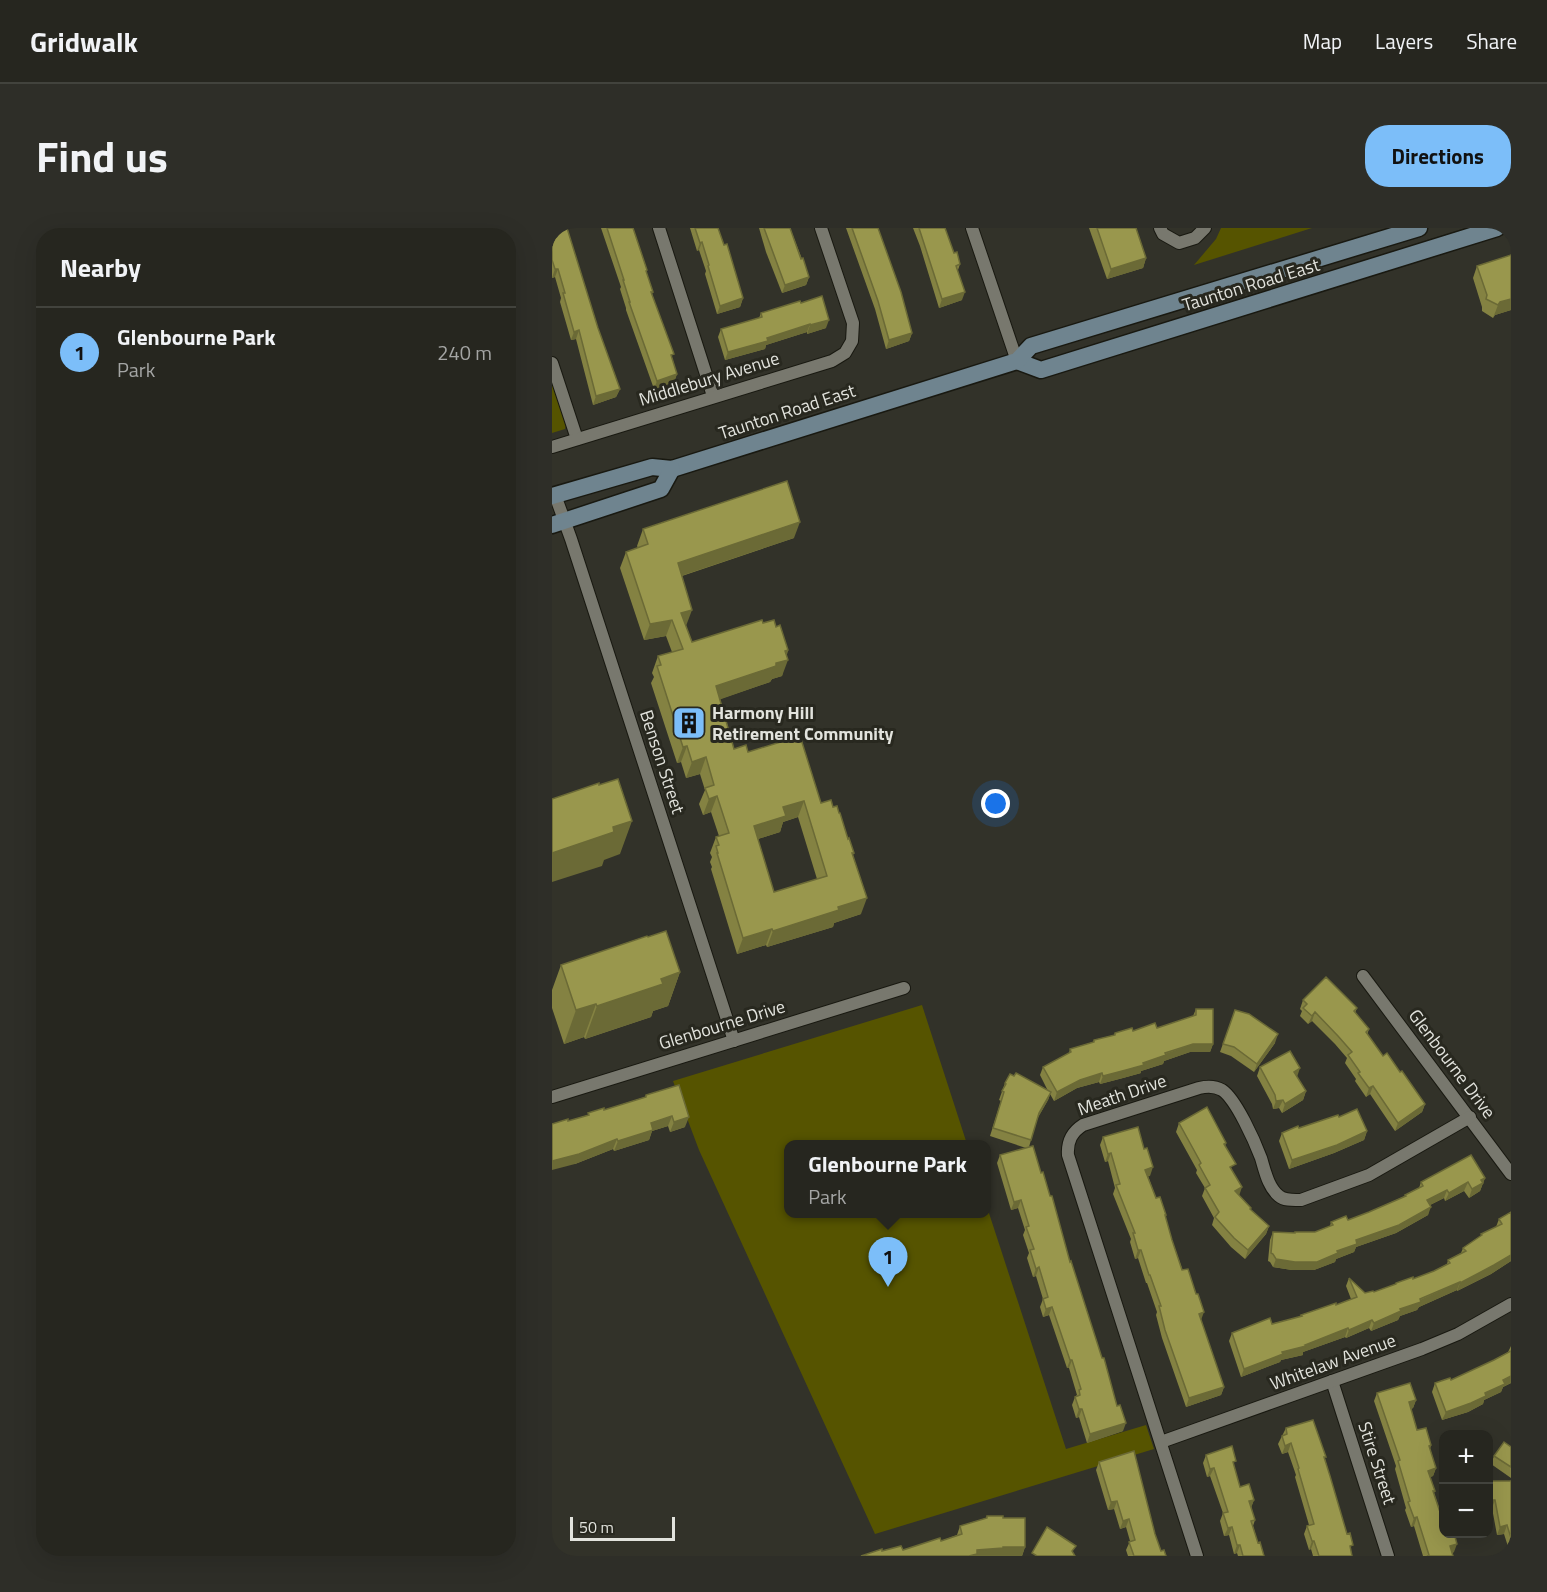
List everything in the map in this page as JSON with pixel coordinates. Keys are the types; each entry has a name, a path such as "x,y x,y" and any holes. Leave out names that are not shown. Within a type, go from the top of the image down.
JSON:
{"main road":[{"name":"Taunton Road East","path":"554,496 652,466 672,469 1017,361 1031,346 1419,228"},
{"name":"Taunton Road East","path":"1017,361 1041,370 1497,228"},
{"path":"1467,237 1511,232"},
{"path":"558,523 661,489 672,469"}],"street":[{"path":"659,228 713,396"},
{"name":"Middlebury Avenue","path":"552,447 832,361 845,353 852,341 853,323 820,228"},
{"path":"972,228 1017,361"},
{"path":"1160,228 1163,234 1179,243 1196,238 1204,228"},
{"path":"552,363 577,439"},
{"name":"Benson Street","path":"554,496 558,523 734,1041"},
{"name":"Glenbourne Drive","path":"1363,976 1511,1174"},
{"name":"Glenbourne Drive","path":"552,1097 904,988"},
{"name":"Meath Drive","path":"1197,1556 1068,1155 1068,1143 1073,1133 1083,1125 1178,1095 1206,1087 1217,1088 1227,1094 1237,1110 1274,1191 1283,1198 1301,1200 1368,1175 1470,1117"},
{"name":"Whitelaw Avenue","path":"1161,1442 1442,1341 1511,1304"},
{"name":"Stire Street","path":"1332,1381 1388,1556"}],"shaded area":[{"path":"1221,228 1312,228 1194,265 1216,239"},
{"path":"552,380 566,425 565,429 552,433"},
{"path":"922,1005 966,1140 784,1140 784,1218 991,1218 1066,1449 1146,1425 1154,1449 875,1534 699,1150 673,1081"}],"building":[{"path":"552,228 567,228 598,328 620,389 596,396 579,330 574,332 558,269 555,269 552,260"},
{"path":"607,228 633,228 647,270 653,292 651,292 674,354 671,355 677,374 657,381 629,302"},
{"path":"695,228 718,228 724,245 727,244 743,298 720,306 702,242 700,243"},
{"path":"764,228 790,228 809,277 785,285"},
{"path":"852,228 878,228 901,292 912,333 889,340"},
{"path":"919,228 945,228 954,253 957,252 960,264 956,266 965,292 942,299"},
{"path":"1097,228 1136,228 1146,258 1111,269"},
{"path":"1511,255 1511,299 1500,302 1498,305 1486,299 1487,295 1477,266"},
{"path":"822,296 829,320 810,324 767,338 768,341 728,352 721,329 762,317 761,313"},
{"name":"Harmony Hill Retirement Community","path":"787,481 800,522 678,563 692,610 681,613 692,642 762,620 763,623 774,620 776,627 780,625 788,650 785,651 788,660 716,686 734,749 746,745 748,752 800,736 821,803 831,800 833,807 837,806 840,813 867,898 838,907 839,910 743,938 717,853 716,846 719,845 716,837 729,833 717,796 709,799 705,788 714,785 706,757 692,762 687,746 683,747 657,666 661,665 658,656 683,649 672,620 650,624 626,552 648,544 643,529","holes":["804,801 827,876 774,892 754,826 786,816 783,807"]},
{"path":"618,779 632,821 613,827 614,832 552,853 552,799"},
{"path":"666,931 680,972 661,979 663,984 597,1006 596,1004 576,1010 561,965"},
{"path":"1326,977 1357,1008 1354,1011 1369,1029 1366,1032 1383,1056 1387,1053 1425,1104 1398,1123 1373,1086 1369,1088 1358,1073 1360,1072 1348,1055 1352,1052 1315,1012 1312,1016 1303,1008 1307,1004 1303,1000"},
{"path":"1196,1009 1213,1009 1213,1044 1193,1044 1165,1053 1166,1055 1143,1063 1144,1065 1080,1080 1057,1092 1043,1067 1071,1052 1070,1049 1132,1028 1133,1031 1155,1023 1157,1028 1196,1015"},
{"path":"1235,1010 1249,1014 1278,1034 1257,1064 1234,1047 1223,1044"},
{"path":"1290,1051 1300,1068 1294,1072 1306,1091 1285,1104 1283,1100 1276,1101 1260,1067"},
{"path":"1016,1073 1051,1092 1039,1113 1031,1140 993,1128 1005,1083 1010,1074 1014,1076"},
{"path":"679,1085 689,1117 674,1122 672,1116 651,1123 653,1130 618,1141 617,1139 579,1154 552,1161 552,1124 589,1115 588,1113 604,1108 604,1110"},
{"path":"1207,1107 1236,1164 1230,1167 1242,1187 1235,1191 1269,1226 1248,1250 1215,1217 1219,1212 1205,1188 1210,1185 1179,1123"},
{"path":"1357,1109 1367,1131 1337,1145 1292,1160 1282,1133 1298,1126 1299,1128 1338,1115 1339,1117"},
{"path":"1138,1127 1144,1149 1147,1148 1153,1167 1145,1170 1156,1198 1160,1197 1182,1270 1188,1269 1196,1294 1198,1294 1204,1312 1199,1314 1224,1387 1189,1398 1165,1330 1159,1306 1161,1306 1141,1250 1138,1250 1133,1233 1135,1233 1116,1185 1120,1184 1111,1153 1108,1154 1103,1137"},
{"path":"1033,1146 1041,1173 1043,1172 1050,1196 1052,1196 1070,1262 1102,1358 1104,1358 1117,1406 1120,1405 1126,1423 1090,1434 1082,1409 1079,1409 1075,1397 1080,1395 1079,1390 1081,1389 1072,1360 1070,1360 1052,1307 1046,1309 1043,1299 1048,1297 1039,1267 1036,1269 1030,1250 1034,1249 1026,1227 1029,1226 1021,1200 1014,1202 1000,1155"},
{"path":"1471,1155 1485,1178 1481,1180 1483,1183 1472,1189 1468,1182 1449,1193 1447,1190 1427,1200 1431,1207 1399,1225 1356,1240 1357,1244 1337,1251 1338,1253 1317,1262 1276,1259 1271,1253 1273,1232 1315,1232 1333,1225 1331,1222 1346,1216 1348,1220 1369,1212 1406,1196 1423,1186 1421,1182"},
{"path":"1511,1212 1511,1255 1494,1265 1374,1323 1372,1320 1349,1330 1348,1328 1306,1346 1282,1352 1283,1354 1244,1369 1232,1333 1270,1318 1272,1324 1357,1297 1349,1278 1365,1293 1434,1271 1450,1263 1448,1260 1466,1251 1463,1248 1481,1234 1502,1224 1499,1219"},
{"path":"1511,1351 1511,1376 1503,1380 1505,1384 1485,1393 1486,1396 1446,1412 1435,1383 1450,1378 1451,1380"},
{"path":"1410,1383 1416,1400 1409,1402 1417,1430 1426,1428 1436,1468 1428,1471 1439,1509 1439,1538 1455,1538 1457,1544 1450,1546 1453,1556 1427,1556 1429,1555 1417,1517 1414,1518 1408,1502 1410,1501 1398,1461 1400,1460 1377,1393"},
{"path":"1313,1420 1326,1457 1324,1457 1347,1534 1350,1533 1353,1545 1350,1546 1352,1556 1319,1556 1307,1526 1314,1524 1299,1468 1291,1443 1285,1446 1282,1436 1287,1434 1286,1428"},
{"path":"1504,1442 1511,1447 1511,1467 1494,1456"},
{"path":"1232,1446 1236,1461 1233,1462 1240,1487 1249,1484 1254,1500 1249,1501 1255,1520 1251,1521 1264,1556 1243,1556 1232,1527 1228,1528 1223,1513 1228,1512 1214,1468 1210,1469 1206,1455"},
{"path":"1134,1451 1155,1534 1161,1551 1164,1550 1166,1556 1134,1556 1129,1542 1135,1540 1129,1519 1123,1521 1117,1501 1111,1502 1099,1462"},
{"path":"1493,1481 1511,1481 1511,1538 1507,1525 1500,1527 1495,1500 1493,1500"},
{"path":"987,1516 1025,1518 1025,1547 977,1550 977,1554 969,1556 861,1556 901,1546 903,1550 940,1538 941,1541 962,1534 960,1526 987,1518"},
{"path":"1047,1527 1076,1546 1072,1551 1075,1556 1037,1556 1032,1553"}],"place":[{"name":"Harmony Hill Retirement Community","path":"689,723"},
{"name":"Glenbourne Park","path":"888,1287"}]}
